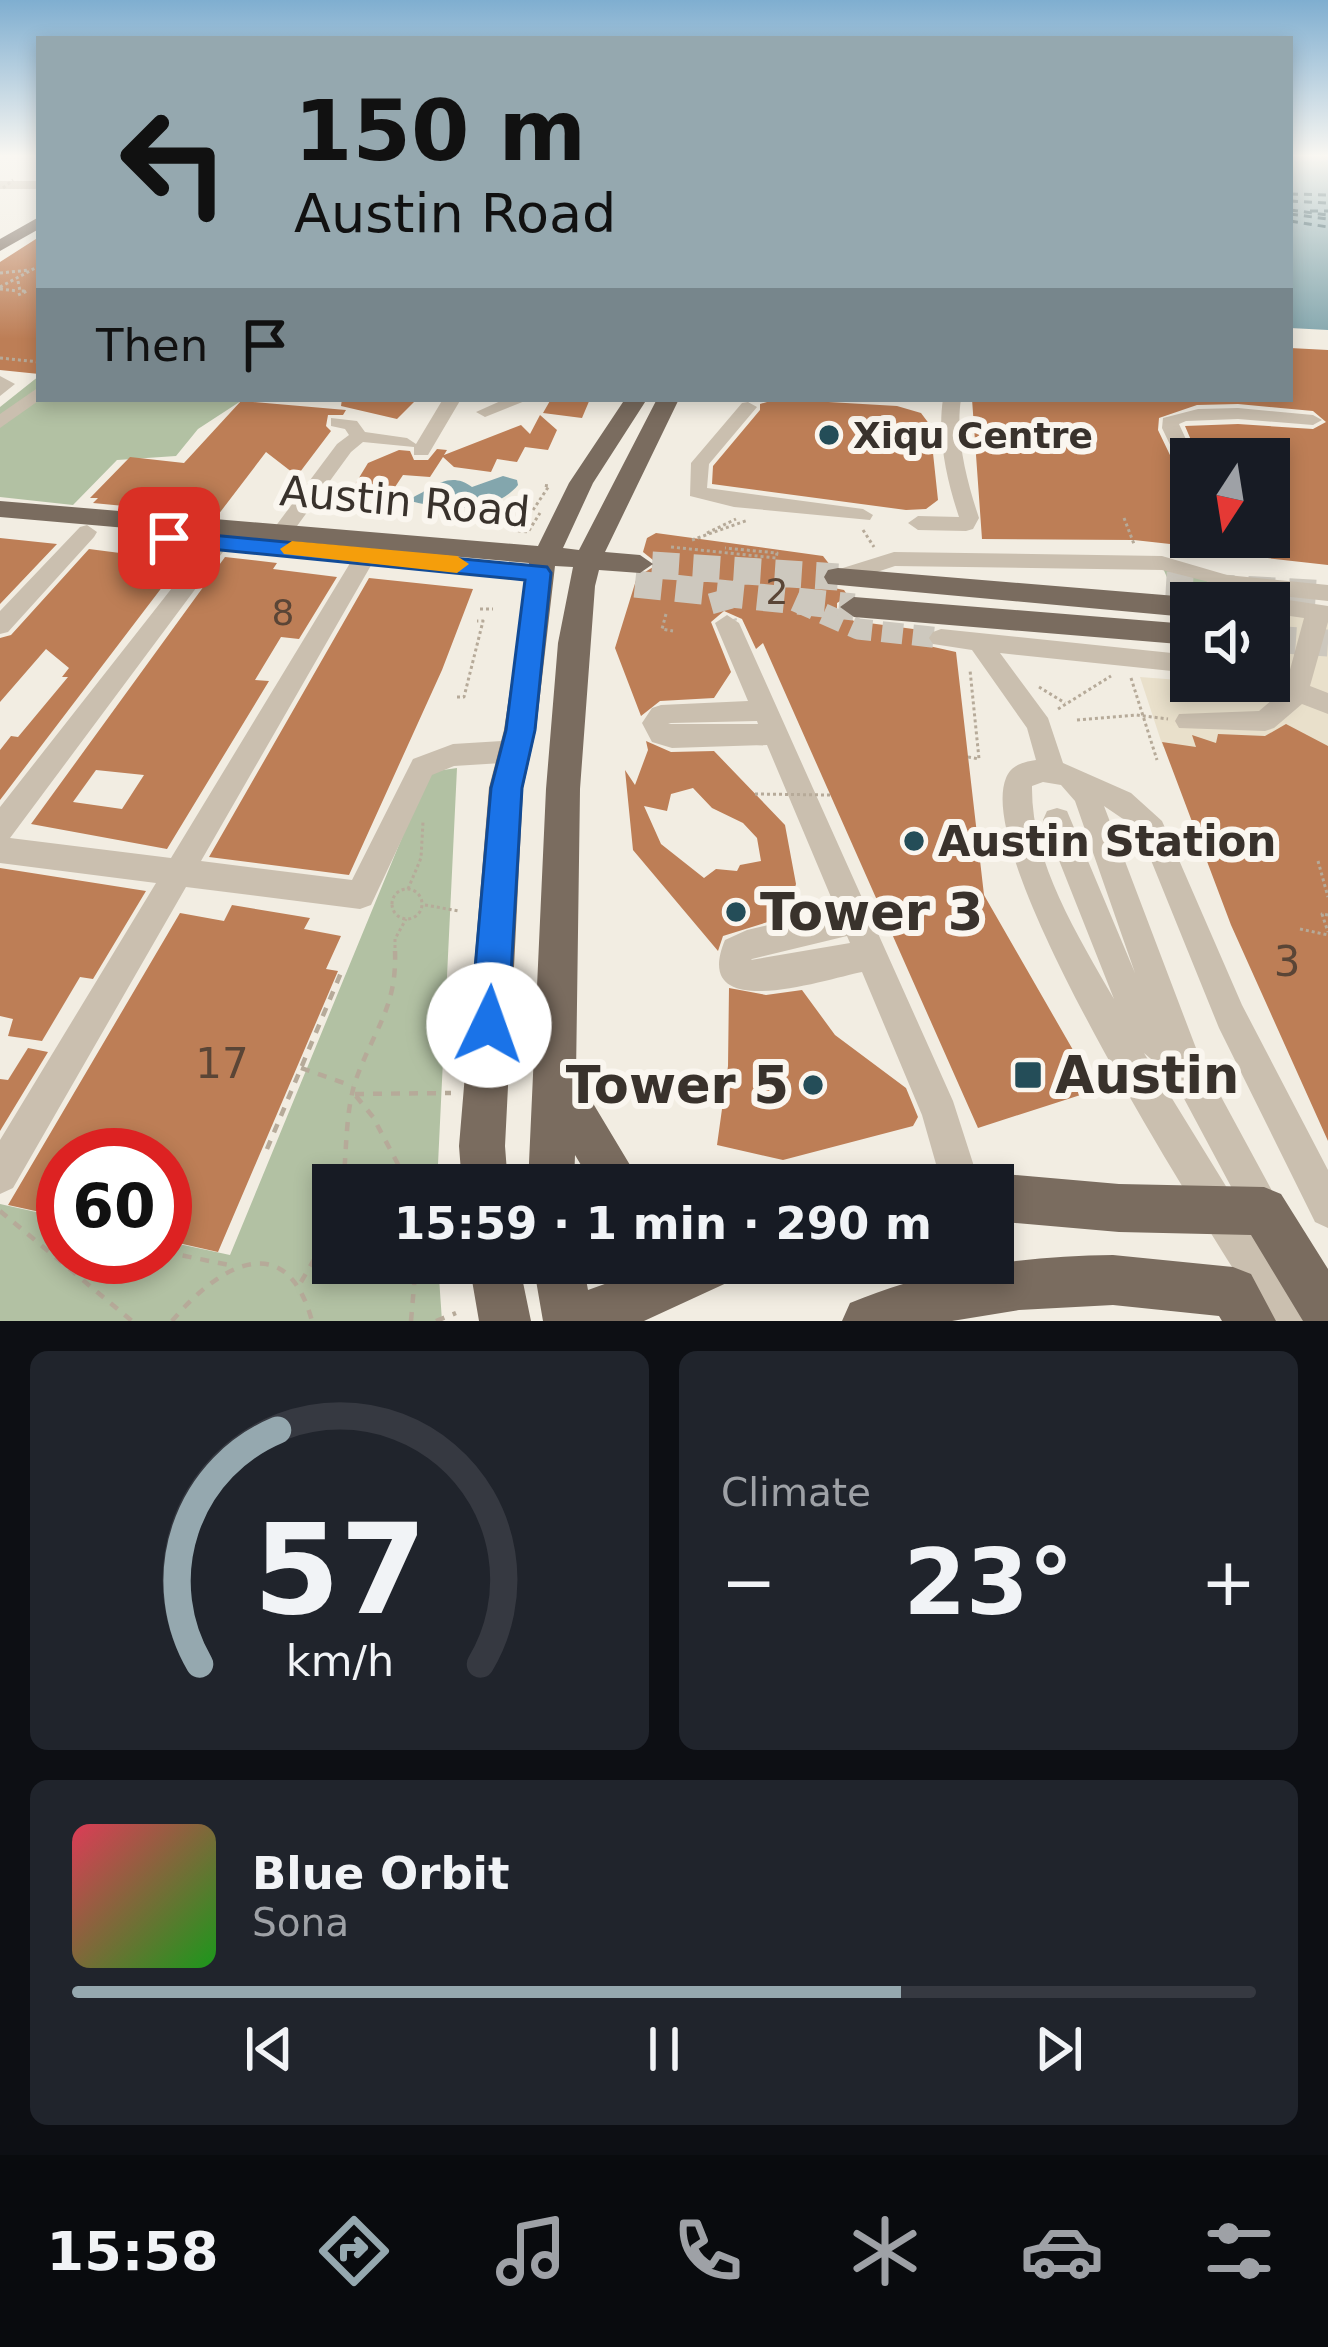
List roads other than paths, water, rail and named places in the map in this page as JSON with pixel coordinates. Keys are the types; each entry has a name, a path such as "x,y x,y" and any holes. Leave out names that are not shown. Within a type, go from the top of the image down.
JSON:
{"main road":[{"path":"0,242 36,220"},
{"path":"483,1164 506,788 516,751 542,564 581,484 634,402"},
{"path":"551,1164 562,789 586,568 667,402"},
{"name":"Austin Road","path":"0,508 366,555 542,564"},
{"name":"Austin Road","path":"0,524 87,532 282,532 638,574"},
{"path":"838,577 1170,596"},
{"path":"854,607 1170,647"},
{"path":"553,1078 606,1164"},
{"path":"868,1321 945,1309 1000,1286 1115,1280 1278,1301 1241,1212 1014,1197"},
{"path":"480,1317 489,1284"},
{"path":"562,1284 570,1321 674,1284"}],"street":[{"path":"0,381 8,384 0,391"},
{"path":"0,423 36,394"},
{"path":"338,422 351,425 359,436 414,447 450,402"},
{"path":"485,412 513,402"},
{"path":"748,407 700,463 697,492 863,515"},
{"path":"926,558 923,520 966,524 968,509 960,490 951,408"},
{"path":"1176,438 1169,422 1201,414 1320,420 1328,442"},
{"path":"282,532 359,436"},
{"path":"303,468 327,471"},
{"path":"0,626 87,532"},
{"path":"0,829 225,535"},
{"path":"1,1187 366,555"},
{"path":"838,577 894,560 926,558 1162,563 1206,571 1225,582"},
{"path":"1290,598 1324,606"},
{"path":"1290,605 1324,606"},
{"path":"1188,721 1265,721 1296,694 1324,606"},
{"path":"727,623 940,1114 955,1164"},
{"path":"941,638 974,648 1170,650"},
{"path":"974,648 1039,725 1061,773 1086,795 1241,1212"},
{"path":"1290,691 1328,704"},
{"path":"0,850 360,895 422,767 453,755 516,751"},
{"path":"1241,1212 1090,994 1031,866 1015,794 1018,779 1026,773 1061,773 1148,822 1221,995 1328,1209"},
{"path":"1057,820 1142,1028 1185,1066"},
{"path":"854,920 747,945 736,952 734,965 741,974 756,978 871,954"}],"water":[{"path":"1293,217 1328,217 1328,330 1293,328"},
{"path":"503,476 517,480 518,485 508,495 481,506 450,508 407,500 447,481 472,487"}],"tunnel":[{"path":"652,565 838,577"},
{"path":"635,584 854,607"},
{"path":"1166,585 1328,594"},
{"path":"718,591 727,623"},
{"path":"795,601 858,629 941,638"},
{"path":"1290,640 1328,643"}],"place":[{"name":"Xiqu Centre","path":"829,435"},
{"name":"Austin Station","path":"914,841"},
{"name":"Tower 3","path":"736,912"},
{"name":"Austin","path":"1028,1075"},
{"name":"Tower 5","path":"813,1085"}]}
